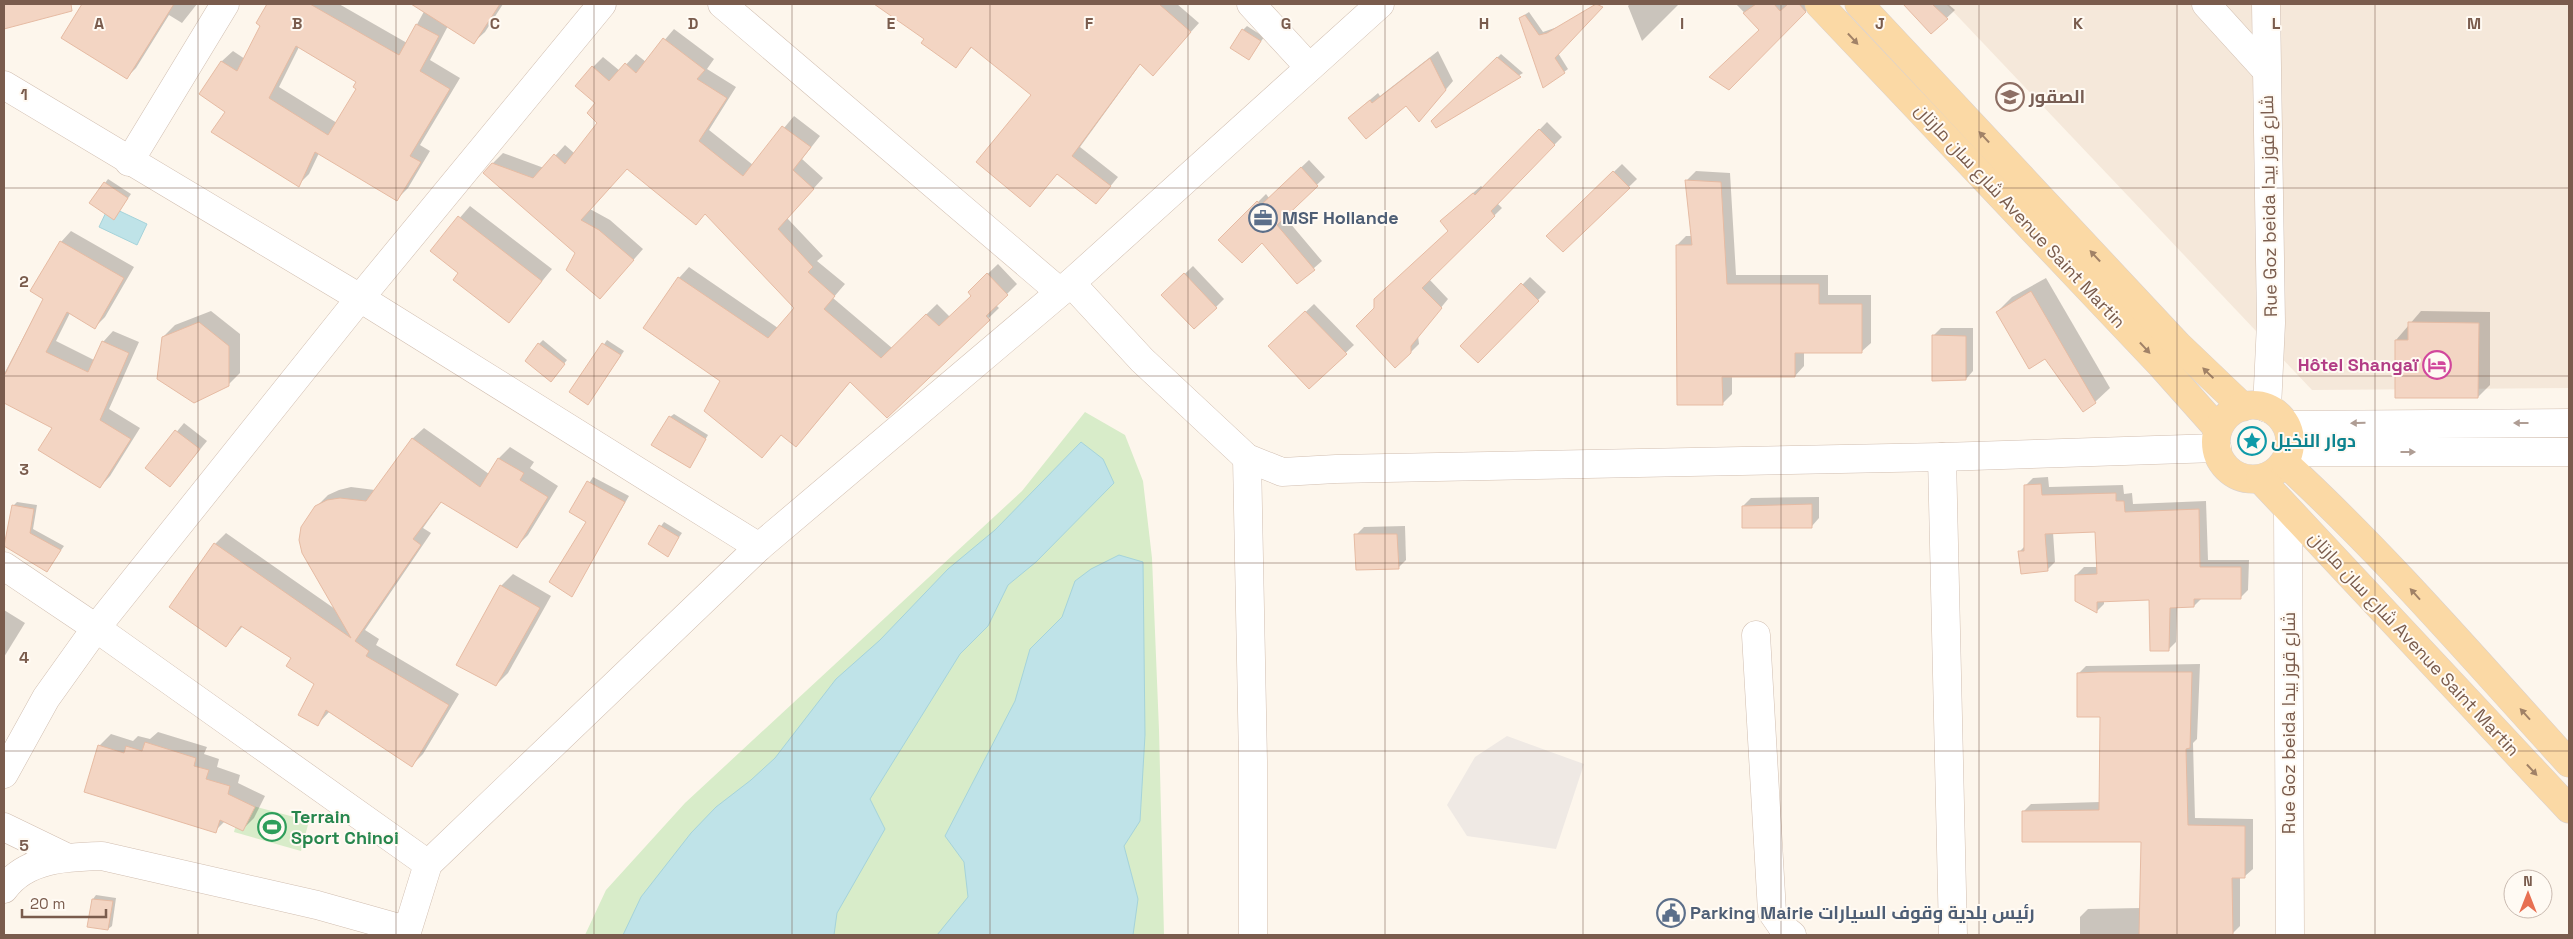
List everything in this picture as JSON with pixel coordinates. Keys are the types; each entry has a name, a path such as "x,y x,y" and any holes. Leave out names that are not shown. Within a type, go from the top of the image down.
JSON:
{"main road":[{"name":"شارع سان مارتان Avenue Saint Martin","path":"1819,4 2161,364 2217,439"},
{"name":"شارع سان مارتان Avenue Saint Martin","path":"1859,4 2178,345 2266,413"},
{"path":"2266,413 2291,439 2287,457 2271,475 2260,479 2244,478 2230,472 2220,459 2217,439 2224,419 2266,413"},
{"name":"شارع سان مارتان Avenue Saint Martin","path":"2287,457 2316,491 2393,570 2569,763"},
{"name":"شارع سان مارتان Avenue Saint Martin","path":"2260,479 2569,809"}],"street":[{"path":"129,162 225,4"},
{"path":"4,774 46,698 96,628 360,298 602,4"},
{"path":"722,4 1066,287 1247,458 1282,472 1942,457 2217,439"},
{"path":"1251,4 1309,67"},
{"path":"4,889 33,865 66,857 102,856 317,906 406,933 428,864 759,548 1066,287 1380,4"},
{"path":"2206,4 2266,70"},
{"name":"Rue Goz beida شارع قوز بيدا","path":"2266,4 2272,323 2266,413"},
{"path":"4,85 129,162 360,298 759,548"},
{"path":"2266,413 2569,423"},
{"path":"2287,457 2569,452"},
{"path":"1942,457 1953,935"},
{"path":"1247,458 1253,752 1253,935"},
{"name":"Rue Goz beida شارع قوز بيدا","path":"2288,510 2290,935"},
{"path":"4,566 96,628 428,864"},
{"path":"1756,634 1772,912 1783,928 1792,935"},
{"path":"4,827 66,857"}],"shaded area":[{"path":"1946,4 2569,4 2569,388 2312,390"},
{"path":"1507,736 1584,764 1556,849 1467,836 1447,805 1475,757"}],"green space":[{"path":"1085,412 1125,435 1143,481 1152,558 1159,730 1164,935 585,935 606,890 685,803 1022,491"},
{"name":"Terrain Sport Chinoi","path":"242,803 309,821 301,851 234,832"}],"water":[{"path":"109,206 147,224 137,245 99,227"},
{"path":"1081,442 1103,459 1114,483 1036,562 1008,585 988,626 960,654 870,799 885,829 837,913 834,935 623,935 641,897 691,833 716,807 751,780 775,758 836,679 880,640 948,569 995,530"},
{"path":"1119,555 1143,562 1145,735 1140,821 1124,846 1138,899 1133,935 937,935 968,897 964,862 945,836 1015,701 1030,649 1062,617 1075,581 1091,569"}],"building":[{"path":"4,4 71,4 72,11 4,29"},
{"path":"82,4 174,4 127,79 61,38"},
{"path":"267,4 310,4 399,55 416,24 439,36 420,71 450,89 410,156 421,162 397,201 315,152 299,187 211,132 225,112 199,94 221,61 237,71 260,26 256,23","holes":["296,46 356,82 353,87 356,89 328,135 269,98"]},
{"path":"411,4 500,4 474,44"},
{"path":"874,4 1159,4 1191,32 1153,76 1140,64 1072,156 1111,186 1096,204 1057,174 1030,207 976,162 1031,95 971,47 956,68 921,43 924,39"},
{"path":"1596,4 1603,7 1555,58 1565,73 1543,88 1519,18 1525,15 1539,35 1547,33"},
{"path":"1756,4 1774,4 1780,11 1788,4 1799,4 1806,12 1729,90 1709,77 1759,30 1743,13"},
{"path":"1903,4 1932,4 1948,19 1931,34"},
{"path":"1242,29 1261,41 1249,60 1230,48"},
{"path":"663,38 705,70 697,79 727,98 699,141 743,176 782,126 811,147 793,170 814,189 778,229 813,267 808,272 835,296 824,309 881,358 926,314 939,326 971,296 968,292 987,273 1008,295 986,316 990,320 887,418 850,382 796,447 781,435 762,458 704,411 720,381 643,328 678,277 768,338 794,308 705,214 696,225 627,169 581,220 599,230 634,260 600,299 566,270 575,253 483,173 492,163 533,178 554,154 565,164 597,123 587,113 595,103 575,86 592,66 609,81 625,63 636,73"},
{"path":"1497,57 1521,77 1436,128 1431,121"},
{"path":"1430,58 1446,90 1419,122 1406,106 1366,139 1348,118 1370,100 1372,103"},
{"path":"1539,129 1555,145 1491,211 1495,216 1422,288 1442,308 1411,346 1411,353 1395,368 1356,326 1374,308 1374,299 1448,231 1440,221 1473,193 1475,195"},
{"path":"1301,167 1318,186 1277,225 1315,270 1297,284 1262,243 1242,263 1218,240 1257,201 1261,205"},
{"path":"1613,171 1630,188 1563,252 1546,236"},
{"path":"1685,180 1721,182 1727,284 1819,284 1819,304 1862,304 1862,353 1795,353 1795,377 1722,377 1723,405 1677,405 1676,245 1692,245"},
{"path":"104,182 128,198 114,220 89,203"},
{"path":"458,216 542,281 509,323 453,280 458,273 430,251"},
{"path":"60,241 124,278 95,329 67,312 46,352 88,372 102,341 129,353 100,420 131,439 100,488 38,450 52,428 4,403 4,376 43,299 30,291"},
{"path":"1184,273 1217,308 1194,329 1161,295"},
{"path":"1521,283 1539,301 1478,363 1460,346"},
{"path":"2031,291 2096,403 2083,412 2045,359 2029,369 1996,312"},
{"path":"1305,311 1347,354 1309,389 1268,346"},
{"path":"199,322 229,346 229,386 194,403 157,379 162,337"},
{"name":"Hôtel Shangaï","path":"2408,322 2479,323 2478,398 2395,398 2395,340 2408,340"},
{"path":"1932,335 1966,336 1966,380 1932,381"},
{"path":"538,343 565,364 551,382 525,361"},
{"path":"602,343 621,355 588,405 569,392"},
{"path":"669,416 706,439 690,468 651,445"},
{"path":"175,430 200,449 170,487 145,468"},
{"path":"412,438 480,487 498,458 524,473 520,480 548,497 517,548 441,502 413,539 421,545 355,641 369,651 366,656 449,705 412,767 326,710 318,726 298,715 314,684 286,666 291,658 241,626 226,647 169,607 214,543 351,638 302,553 299,540 301,527 315,506 327,500 340,498 366,501"},
{"path":"587,481 625,502 572,597 549,582 586,522 569,512"},
{"path":"2041,484 2042,495 2116,493 2116,501 2124,501 2125,512 2199,509 2200,567 2241,567 2241,599 2194,599 2194,607 2170,608 2169,651 2150,651 2149,600 2097,602 2097,613 2075,601 2075,575 2097,574 2095,532 2045,534 2048,571 2021,574 2018,551 2024,551 2024,485"},
{"path":"1812,504 1812,528 1742,528 1742,506"},
{"path":"12,505 34,509 30,533 61,550 47,572 4,546"},
{"path":"659,525 679,537 668,557 648,544"},
{"path":"1354,534 1397,534 1399,569 1356,570"},
{"path":"500,585 540,608 496,686 456,665"},
{"path":"2192,672 2190,748 2186,749 2188,825 2245,826 2245,878 2232,878 2233,935 2139,935 2141,842 2022,842 2022,811 2099,810 2100,717 2077,717 2077,673"},
{"path":"145,742 196,758 194,766 209,770 206,779 230,786 228,794 255,807 243,831 220,820 216,833 84,792 98,745 124,753 126,746 142,751"},
{"path":"92,899 113,901 108,930 87,927"}],"place":[{"name":"الصقور","path":"2010,97"},
{"name":"MSF Hollande","path":"1263,218"},
{"name":"Hôtel Shangaï","path":"2437,365"},
{"name":"دوار النخيل","path":"2252,441"},
{"name":"Terrain Sport Chinoi","path":"272,827"},
{"name":"Parking Mairie رئيس بلدية وقوف السيارات","path":"1671,913"}]}
